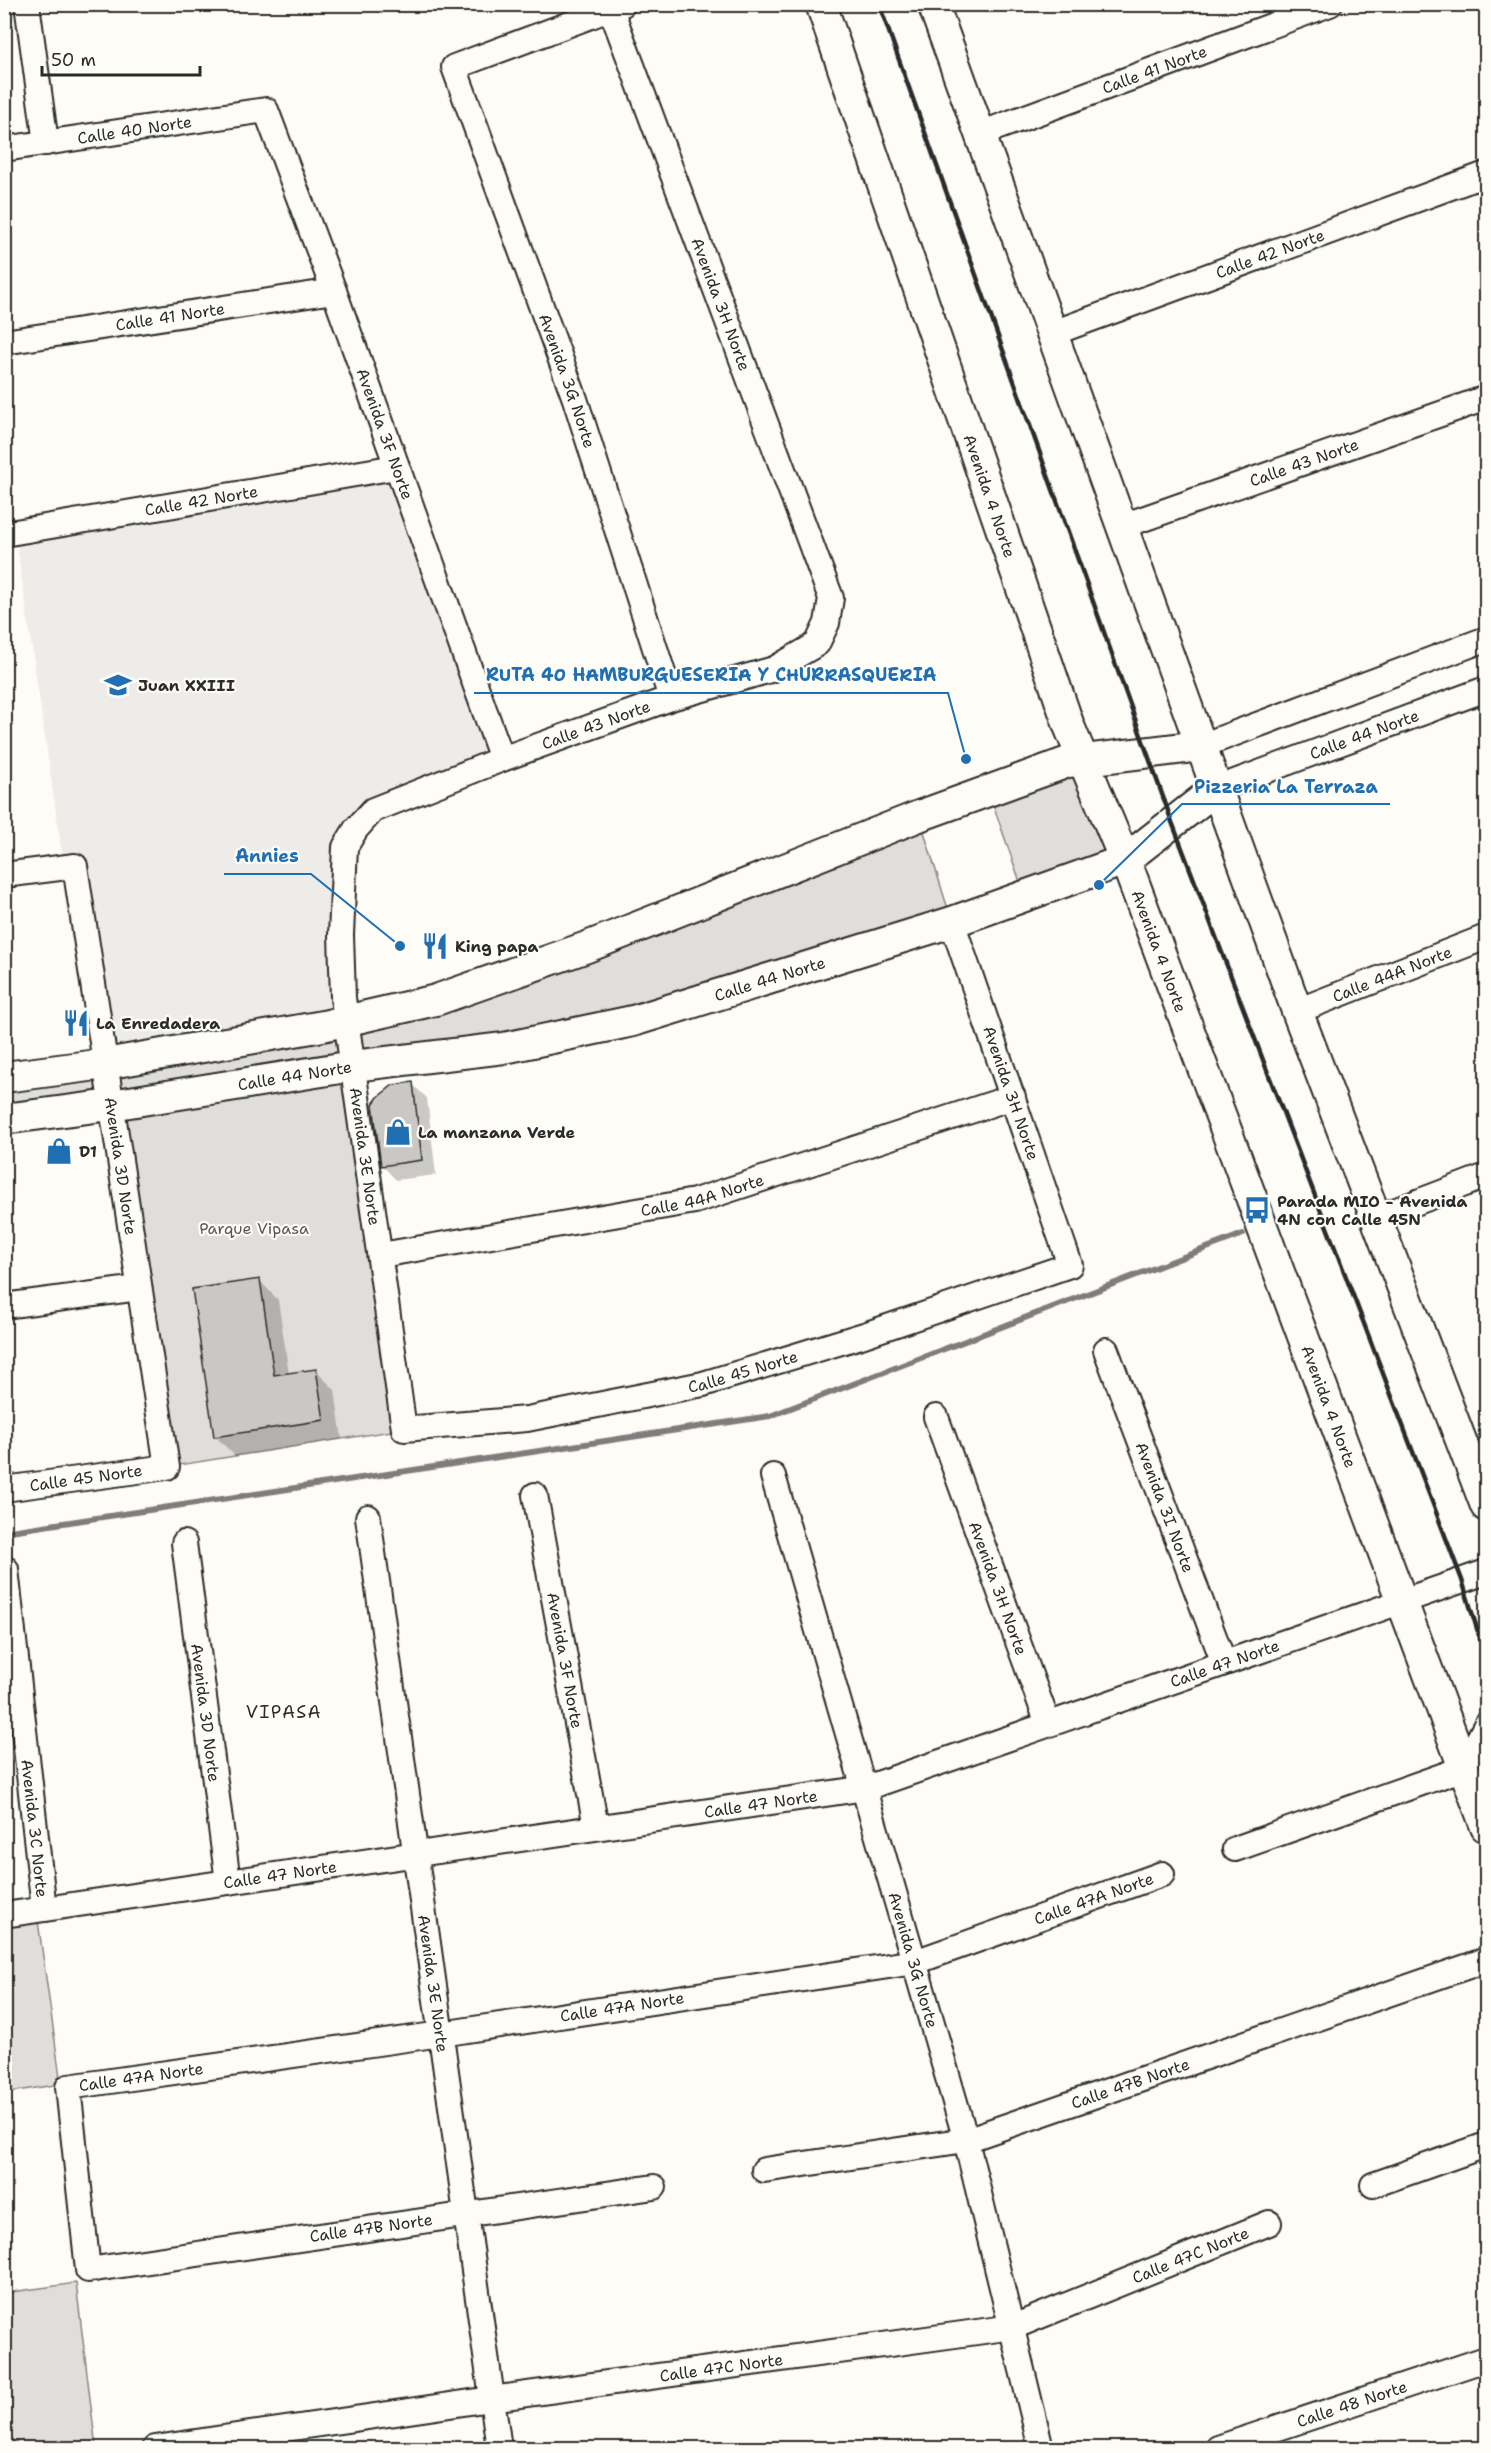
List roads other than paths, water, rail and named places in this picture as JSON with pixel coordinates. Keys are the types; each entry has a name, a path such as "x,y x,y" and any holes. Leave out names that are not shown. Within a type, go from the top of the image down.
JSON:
{"main road":[{"name":"Avenida 4 Norte","path":"821,4 1082,760 1125,860 1486,1827"},
{"path":"933,4 1053,333 1120,527 1297,1011 1378,1217 1486,1506"},
{"path":"4,1077 105,1064 346,1022 436,1000 587,947 919,816 1068,762 1201,746"},
{"name":"Calle 44 Norte","path":"4,1119 111,1105 353,1066 504,1048 633,1021 952,922 1125,860 1216,789"}],"street":[{"path":"27,4 46,143"},
{"name":"Calle 41 Norte","path":"980,134 1330,4"},
{"name":"Avenida 3G Norte","path":"617,7 454,67 575,399 671,698"},
{"name":"Avenida 3H Norte","path":"617,7 831,598"},
{"name":"Calle 40 Norte","path":"4,149 266,110"},
{"name":"Avenida 3F Norte","path":"266,110 334,291 502,759"},
{"name":"Calle 42 Norte","path":"1053,333 1486,174"},
{"name":"Calle 41 Norte","path":"4,342 334,291"},
{"name":"Calle 43 Norte","path":"1120,527 1486,398"},
{"name":"Calle 42 Norte","path":"4,534 396,467"},
{"name":"Calle 43 Norte","path":"345,847 356,829 373,810 502,759 671,698 774,669 817,644 827,623 831,598"},
{"path":"1201,746 1486,639"},
{"name":"Calle 44 Norte","path":"1216,789 1486,689"},
{"name":"Avenida 3E Norte","path":"345,847 341,935 343,998 404,1429"},
{"name":"Avenida 3D Norte","path":"4,875 75,866 167,1467"},
{"name":"Avenida 3H Norte","path":"952,922 1070,1265"},
{"name":"Calle 44A Norte","path":"1297,1011 1486,937"},
{"name":"Calle 44A Norte","path":"381,1255 695,1201 1013,1097"},
{"path":"1378,1217 1486,1176"},
{"name":"Calle 45 Norte","path":"404,1429 527,1419 704,1384 842,1342 1070,1265"},
{"path":"4,1306 140,1288"},
{"name":"Avenida 3I Norte","path":"1106,1350 1224,1663"},
{"name":"Avenida 3H Norte","path":"936,1417 1048,1724"},
{"name":"Calle 45 Norte","path":"4,1490 167,1467"},
{"name":"Avenida 3G Norte","path":"773,1476 866,1788 966,2140 1041,2448"},
{"name":"Avenida 3F Norte","path":"535,1495 596,1827"},
{"name":"Avenida 3E Norte","path":"368,1517 499,2448"},
{"name":"Avenida 3D Norte","path":"184,1543 228,1882"},
{"name":"Avenida 3C Norte","path":"6,1569 44,1909"},
{"name":"Calle 47 Norte","path":"4,1915 866,1788 1486,1572"},
{"path":"1234,1849 1464,1768 1486,1725"},
{"name":"Calle 47A Norte","path":"88,2270 68,2087 441,2034 915,1962 1162,1874"},
{"name":"Calle 47B Norte","path":"764,2170 966,2140 1486,1960"},
{"path":"1373,2185 1486,2145"},
{"name":"Calle 47B Norte","path":"88,2270 654,2187"},
{"name":"Calle 47C Norte","path":"155,2448 491,2398 1013,2327 1269,2223"},
{"name":"Calle 48 Norte","path":"1218,2448 1486,2359"}],"waterway":[{"path":"4,1532 770,1416 1243,1234"}],"railway":[{"path":"879,4 1172,822 1462,1580 1486,1658"}],"place":[{"name":"Juan XXIII","path":"118,685"},
{"name":"RUTA 40 HAMBURGUESERIA Y CHURRASQUERIA","path":"966,759"},
{"name":"Pizzeria La Terraza","path":"1099,885"},
{"name":"Annies","path":"400,946"},
{"name":"King papa","path":"435,946"},
{"name":"La Enredadera","path":"76,1023"},
{"name":"La manzana Verde","path":"398,1132"},
{"name":"D1","path":"59,1151"},
{"name":"Parada MIO - Avenida 4N con Calle 45N","path":"1257,1210"}],"district":[{"name":"VIPASA","path":"284,1712"}],"park label":[{"name":"Parque Vipasa","path":"254,1228"}]}
